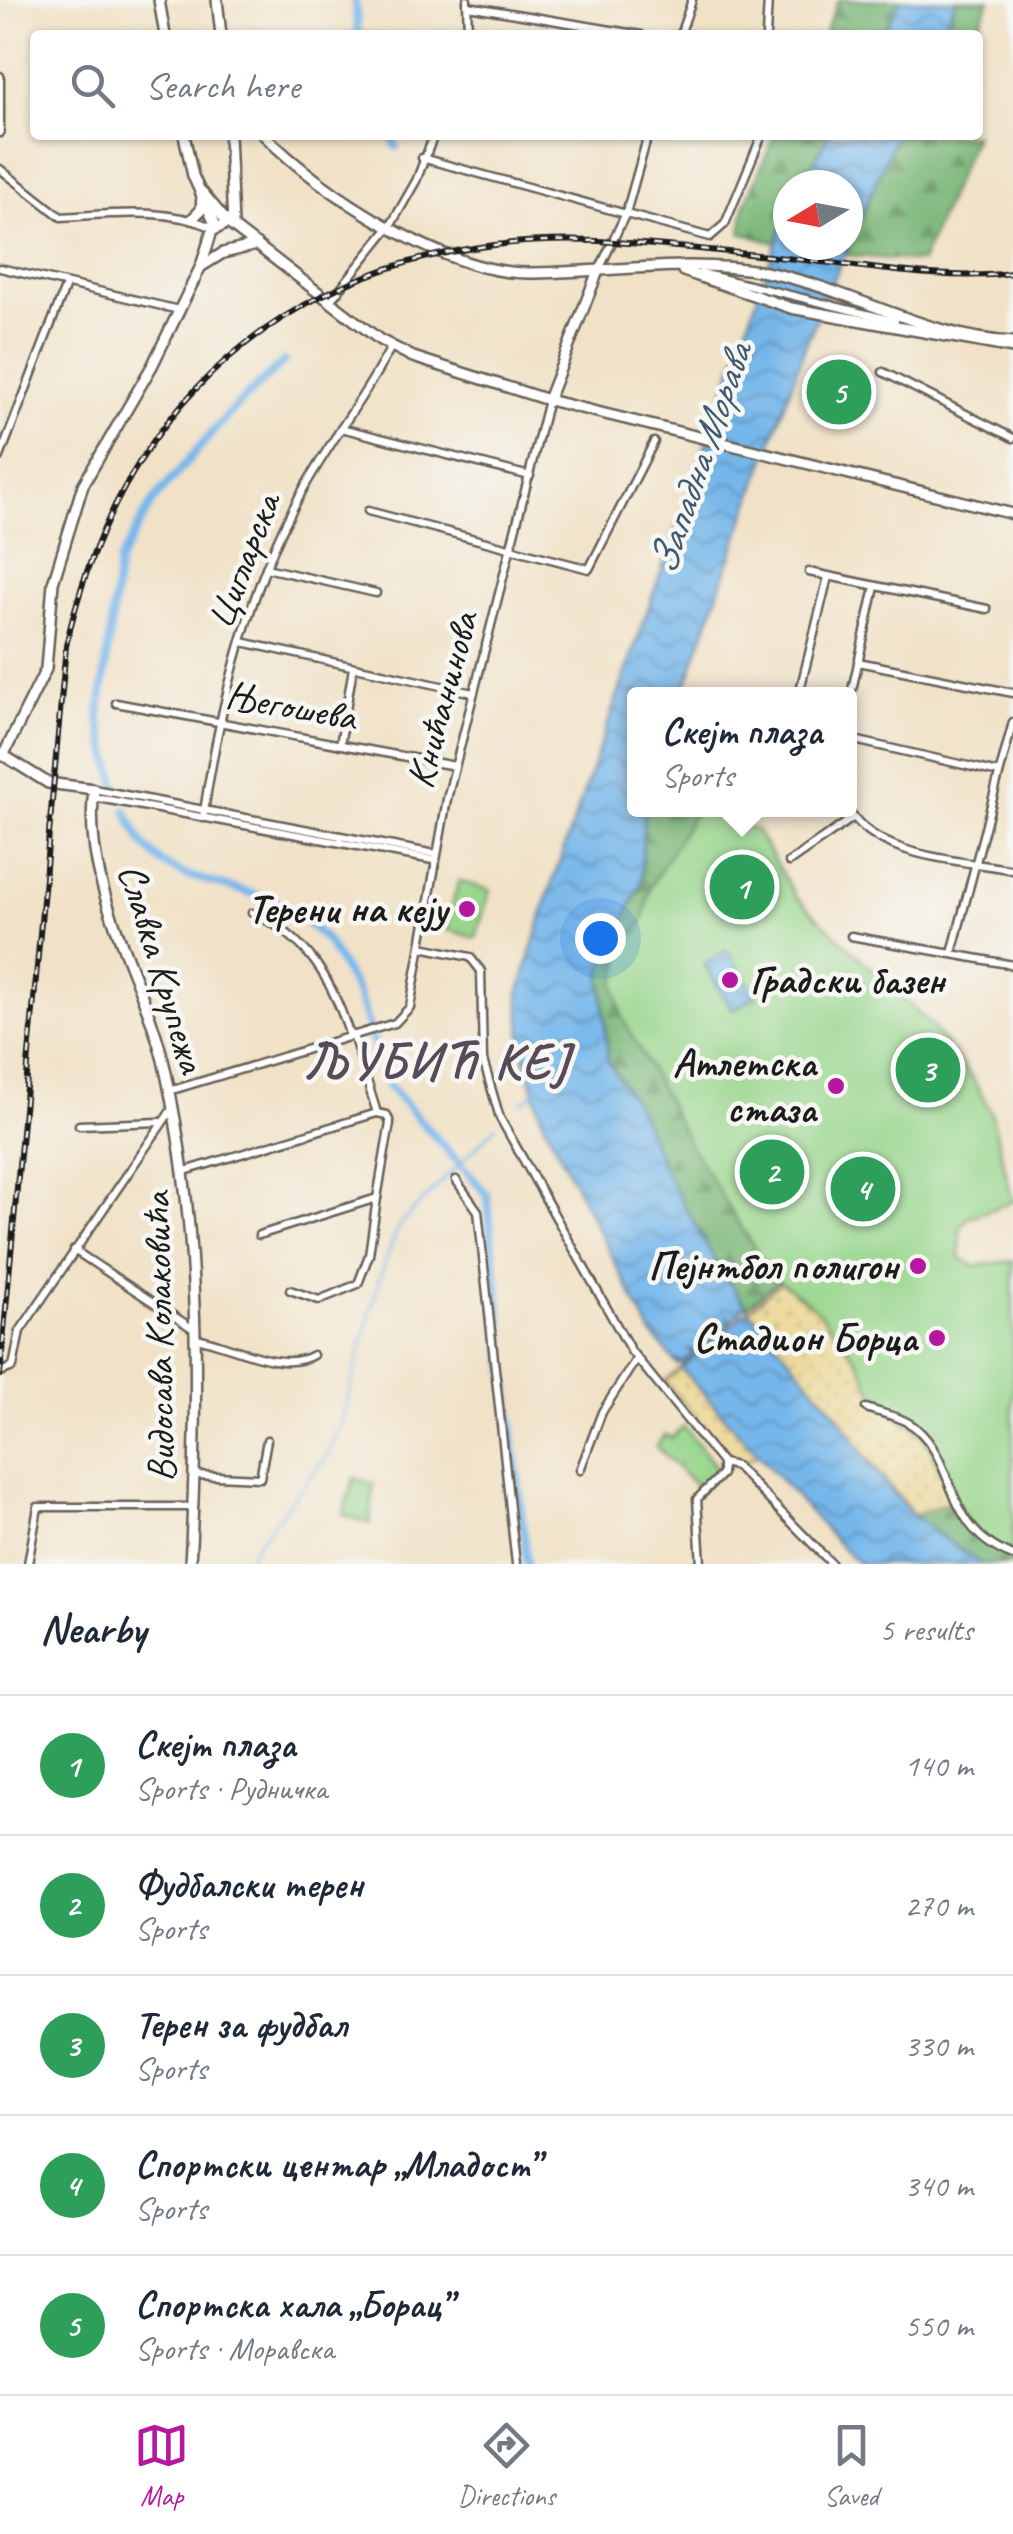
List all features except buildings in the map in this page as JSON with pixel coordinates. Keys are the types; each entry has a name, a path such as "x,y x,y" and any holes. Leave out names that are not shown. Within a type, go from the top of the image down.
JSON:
{"main road":[{"path":"159,0 164,30"},
{"path":"217,0 220,30"},
{"path":"94,792 48,782 2,758 46,668 52,588 77,499 112,429 152,366 211,243 215,227 186,140"},
{"path":"228,252 233,227 229,140"},
{"path":"270,140 346,200 478,266 505,272 680,270 786,276 895,321"},
{"path":"192,219 201,210 202,192"},
{"path":"202,192 233,227 391,347 548,400 1013,514"},
{"path":"215,227 233,227"},
{"path":"211,243 228,252"},
{"path":"202,266 228,252 260,245"},
{"path":"548,400 598,271"},
{"path":"701,272 791,308 895,321 1013,345"},
{"name":"Славка Крупежа","path":"94,792 102,890 157,1042 172,1109"},
{"name":"Видосава Колаковића","path":"172,1109 194,1244 196,1334 190,1564"}],"street":[{"path":"682,30 692,0"},
{"path":"766,30 768,0"},
{"path":"468,30 468,3 614,30"},
{"path":"0,76 0,133"},
{"path":"331,300 391,225 416,182 431,140"},
{"path":"598,271 626,213 647,140"},
{"path":"422,158 710,237 726,224 760,140"},
{"path":"0,168 61,217 141,212 192,219 215,227"},
{"path":"0,268 179,310"},
{"path":"0,457 2,437 66,285"},
{"name":"Цигларска","path":"203,818 242,642 266,568 300,494 391,347"},
{"path":"882,372 1013,438"},
{"name":"Книћанинова","path":"351,1036 404,1016 410,1007 434,857 548,400"},
{"path":"341,428 530,476"},
{"path":"368,511 584,569 594,567 654,442"},
{"path":"266,568 376,593"},
{"path":"810,572 988,609"},
{"path":"801,687 828,577"},
{"path":"852,687 875,587"},
{"path":"242,642 473,693"},
{"path":"858,662 1013,692"},
{"path":"340,746 353,668"},
{"name":"Његошева","path":"116,703 455,766"},
{"path":"952,954 1013,722"},
{"path":"857,742 999,773"},
{"path":"94,792 204,808 434,857"},
{"path":"94,792 203,818 434,857"},
{"path":"789,862 847,817"},
{"path":"857,817 893,844 1013,870"},
{"path":"252,913 286,930 322,968 377,1113"},
{"path":"851,936 1013,965"},
{"path":"421,946 470,957 481,971 484,1060 492,1101 637,1358 722,1463 736,1466 832,1564"},
{"path":"170,1091 351,1036"},
{"name":"Славка Крупежа","path":"0,1372 13,1367 20,1331 172,1109"},
{"path":"185,1171 377,1113 387,1115 390,1123 370,1254 358,1284 320,1300 290,1290"},
{"path":"80,1125 162,1122"},
{"path":"456,1180 478,1211 516,1564"},
{"path":"258,1234 378,1195"},
{"path":"74,1250 196,1334 267,1358 302,1362 314,1355"},
{"path":"580,1470 602,1412 637,1358"},
{"path":"866,1408 909,1423 924,1436 962,1515 984,1541 1013,1556"},
{"path":"193,1474 260,1478 267,1440"},
{"path":"701,1564 697,1499 722,1474 722,1463"},
{"path":"28,1564 38,1507 192,1508"}],"green space":[{"path":"838,0 901,0 885,30 826,30"},
{"path":"956,0 990,0 976,30 942,30"},
{"path":"773,140 825,140 810,170 773,170 773,242 741,233 745,204"},
{"path":"894,140 973,140 921,262 863,257 863,213"},
{"path":"644,817 692,817 651,886 644,919 623,955 663,1091 745,1235 779,1280 747,1307 719,1268 664,1169 639,1110 608,1061 601,971 641,883"},
{"path":"692,817 717,817 756,830 796,897 930,1024 974,1081 991,1112 1013,1202 969,1217 960,1228 960,1258 975,1266 1013,1261 1013,1556 984,1541 963,1515 924,1436 873,1393 859,1362 818,1311 771,1274 691,1147 622,1016 615,984 623,955 644,919 651,886"},
{"name":"Терени на кеју","path":"459,881 490,890 476,938 445,929"},
{"path":"684,1426 720,1472 700,1490 656,1447 665,1434 671,1438"},
{"path":"354,1478 374,1484 370,1524 343,1515"},
{"path":"954,1499 1013,1556 1013,1564 981,1564 914,1516"}],"sand":[{"path":"781,1282 818,1311 859,1362 873,1393 924,1436 954,1499 914,1516 749,1310"},
{"path":"681,1368 758,1454 736,1466 726,1455 665,1381"}],"water":[{"path":"901,0 956,0 942,30 885,30"},
{"path":"825,140 894,140 863,212 863,170 810,170"},
{"path":"773,252 773,260 842,260 805,346 685,687 627,687 627,817 644,817 641,883 601,971 608,1061 639,1110 664,1169 719,1268 747,1307 741,1307 742,1311 732,1320 726,1315 730,1322 720,1331 713,1326 717,1333 707,1342 700,1337 704,1344 694,1353 688,1348 692,1355 682,1364 675,1359 679,1366 651,1333 576,1187 542,1118 523,1053 519,994 550,889"},
{"name":"Градски базен","path":"727,950 756,996 733,1010 704,965"},
{"path":"749,1310 837,1414 876,1473 914,1516 981,1564 859,1564 836,1542 681,1368"}],"waterway":[{"path":"355,0 358,30"},
{"path":"393,140 396,147"},
{"path":"117,786 99,719 119,562 152,502 233,409 284,361"},
{"path":"126,811 142,843 162,863 186,875 271,899 300,916 327,941 358,994 387,1084 487,1194 527,1564"},
{"path":"523,1102 534,1093"},
{"path":"245,1564 326,1457 342,1420 380,1277 399,1225 496,1127"}],"railway":[{"path":"0,1375 66,646 96,547 140,461 196,388 264,330 342,286 430,257 525,242 655,245 926,274 1013,273"}],"place":[{"name":"Спортска хала „Борац”","path":"839,392"},
{"name":"Скејт плаза","path":"742,887"},
{"name":"Терени на кеју","path":"467,909"},
{"name":"Градски базен","path":"730,980"},
{"name":"Терен за фудбал","path":"928,1070"},
{"name":"Атлетска стаза","path":"836,1086"},
{"name":"Фудбалски терен","path":"772,1172"},
{"name":"Спортски центар „Младост”","path":"863,1189"},
{"name":"Пејнтбол полигон","path":"918,1266"},
{"name":"Стадион Борца","path":"937,1338"}],"district":[{"name":"ЉУБИЋ КЕЈ","path":"437,1061"}],"water label":[{"name":"Западна Морава","path":"700,459"}]}
